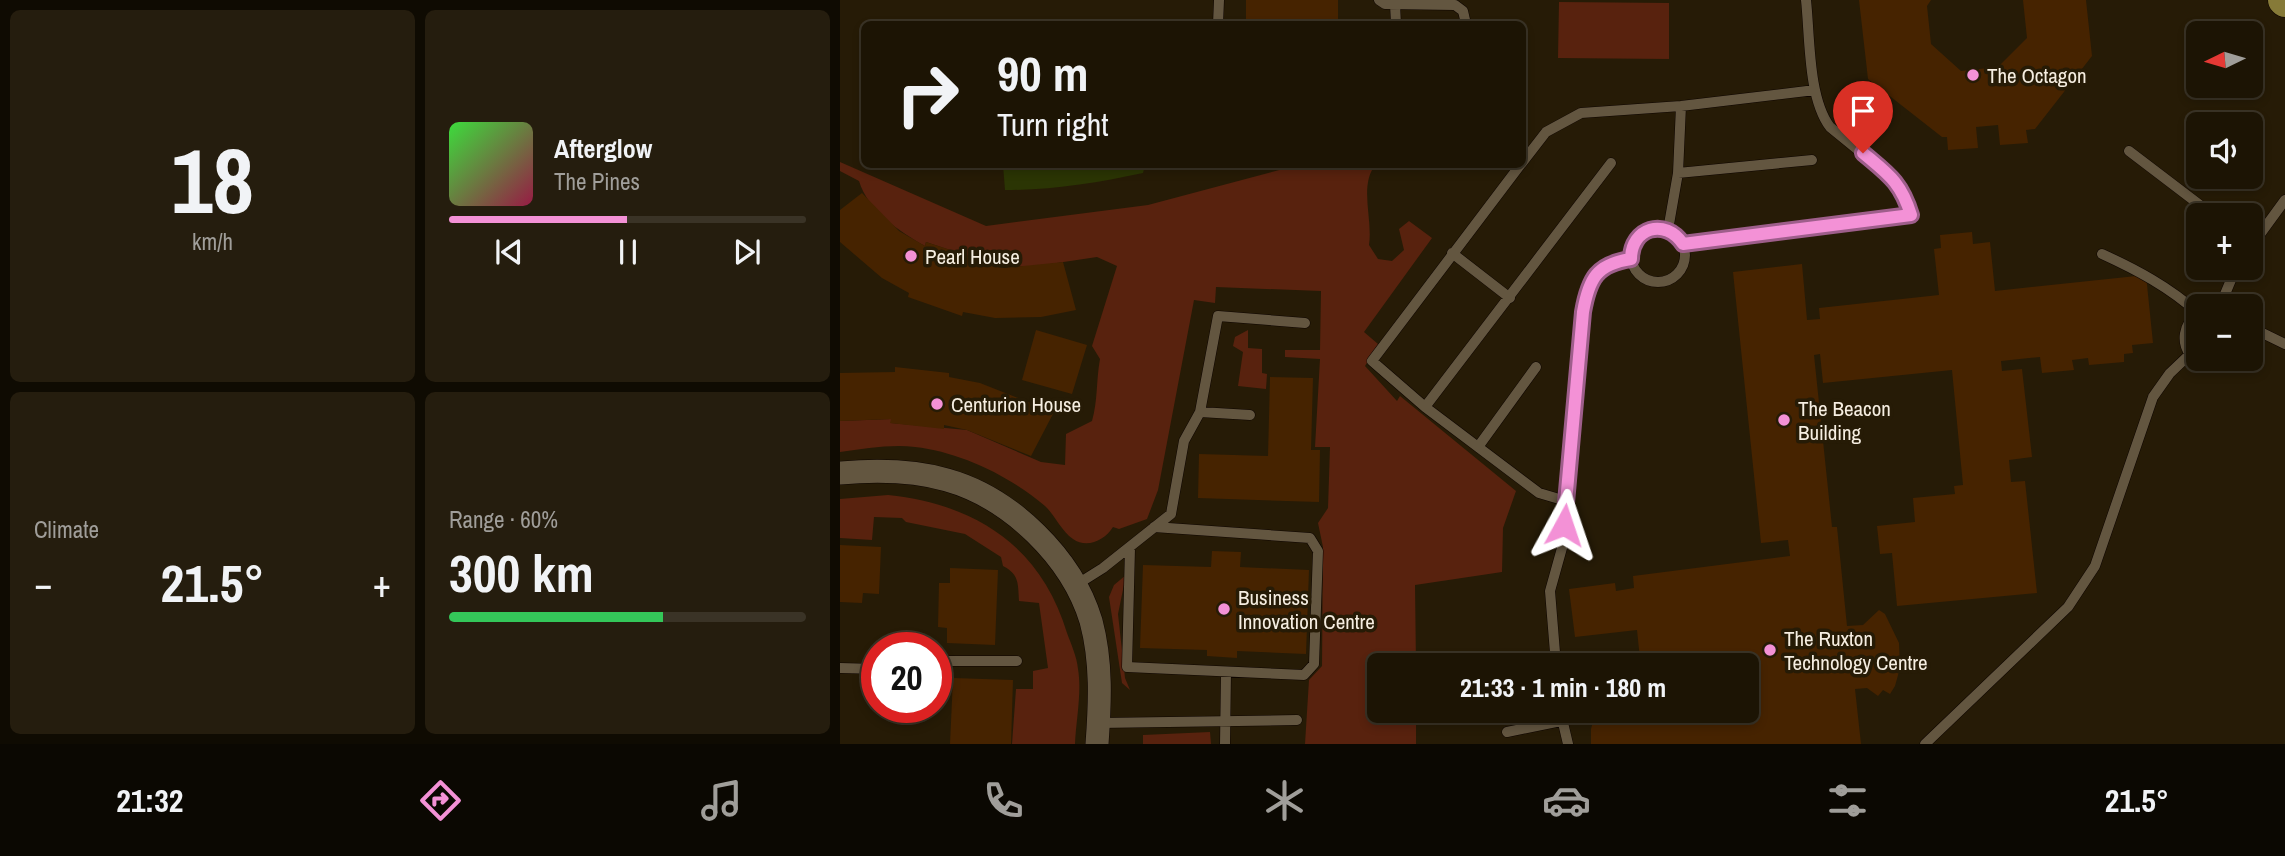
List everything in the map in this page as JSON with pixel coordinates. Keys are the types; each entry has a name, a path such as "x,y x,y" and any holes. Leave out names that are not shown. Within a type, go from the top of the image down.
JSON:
{"street":[{"path":"840,473 900,472 947,480 979,494 1016,517 1046,544 1076,585 1090,620 1100,665 1098,734"}],"lane":[{"path":"1218,21 1219,0"},
{"path":"1379,0 1395,4 1455,5 1463,11 1465,21"},
{"path":"1683,244 1911,215 1904,191 1895,180 1830,127 1822,117 1815,90 1806,0"},
{"path":"1395,4 1396,21"},
{"path":"1526,159 1546,132 1581,113 1681,106 1815,90"},
{"path":"1668,230 1678,173 1681,106"},
{"path":"2129,151 2197,203"},
{"path":"1678,173 1812,160"},
{"path":"1425,407 1611,163"},
{"path":"1519,168 1372,360 1425,407 1539,493 1566,501"},
{"path":"2263,230 2285,200"},
{"path":"1654,228 1668,230 1683,244 1684,262 1674,277 1666,281 1647,280 1640,275 1631,259 1631,250 1639,235 1654,228"},
{"path":"1452,253 1510,298"},
{"path":"2102,254 2141,271 2186,302"},
{"path":"1555,653 1550,591 1559,569 1586,295 1596,273 1611,262 1631,259"},
{"path":"1076,585 1130,548 1171,514 1184,441 1200,412 1218,316 1305,323"},
{"path":"2263,333 2285,344"},
{"path":"1925,744 2068,607 2084,584 2095,566 2153,397 2169,373 2186,358"},
{"path":"1478,447 1536,367"},
{"path":"1200,412 1250,415"},
{"path":"1130,548 1127,667 1304,675 1314,664 1318,551 1310,538 1154,527"},
{"path":"952,661 1017,661"},
{"path":"840,668 861,668"},
{"path":"1225,744 1226,673"},
{"path":"1098,734 1226,720 1297,720"},
{"path":"1507,732 1537,723"},
{"path":"1563,723 1568,744"}],"shaded area":[{"path":"1559,2 1669,3 1669,59 1558,58"},
{"path":"840,162 986,226 1148,205 1287,168 1373,168 1367,193 1369,245 1378,259 1392,261 1404,250 1399,229 1409,221 1432,238 1364,332 1378,344 1365,366 1397,401 1400,396 1516,491 1503,528 1502,572 1415,585 1416,653 1367,653 1367,723 1416,723 1416,744 1305,744 1309,680 1322,666 1323,547 1318,523 1328,508 1330,447 1315,447 1320,359 1285,357 1285,350 1320,350 1321,291 1216,287 1215,303 1194,300 1158,490 1147,519 1119,529 1113,527 1095,542 1078,542 1069,536 1049,510 1031,495 1000,475 967,460 906,446 840,452 840,421 891,419 891,423 967,430 1041,462 1065,465 1066,434 1092,421 1100,359 1092,346 1117,266 1097,257 1030,267 980,264 980,260 926,242 925,246 895,227 877,211 863,192 859,181 840,171"},
{"path":"1003,168 1144,168 1143,173 1108,180 1005,190"},
{"path":"1248,330 1248,348 1262,349 1262,373 1267,374 1266,389 1238,386 1243,352 1233,346 1235,337"},
{"path":"888,495 949,508 976,520 1022,553 1040,576 1055,602 1077,664 1079,687 1075,744 1012,744 1016,689 1033,689 1033,671 1048,668 1039,603 1019,601 1017,580 1012,572 1003,566 1001,557 965,534 906,522 902,518 874,517 872,540 840,538 840,499"},
{"path":"1126,575 1118,614 1125,678 1130,690 1122,683 1109,597 1114,585"},
{"path":"1210,732 1211,744 1143,744 1143,735"}],"building":[{"path":"1246,0 1338,0 1338,21 1246,21"},
{"name":"The Octagon","path":"1859,0 1931,0 1927,6 1931,44 1961,71 1998,67 2027,38 2023,0 2086,0 2092,56 2035,129 2026,130 2028,143 2000,145 1998,125 1976,127 1978,148 1948,150 1947,137 1942,137 1868,79"},
{"name":"Pearl House","path":"862,193 899,231 925,246 926,242 981,260 980,264 1004,268 1063,262 1076,310 1041,317 995,318 963,312 962,316 908,297 909,293 882,278 840,242 840,210"},
{"name":"The Beacon Building","path":"1972,232 1973,244 1990,242 1995,291 2146,275 2153,343 2132,345 2133,353 2124,354 2124,362 2089,365 2088,358 2072,360 2074,370 2042,373 2040,357 2001,361 2002,371 2022,369 2032,457 2009,460 2011,482 2025,481 2037,593 1897,606 1892,553 1880,554 1877,526 1915,522 1913,498 1955,494 1954,486 1963,485 1952,370 1823,383 1820,354 1814,355 1832,527 1837,527 1847,626 1863,625 1879,610 1885,614 1899,643 1900,668 1895,686 1890,694 1883,690 1878,696 1867,688 1855,689 1861,744 1591,744 1593,723 1759,723 1759,653 1639,653 1637,630 1575,637 1569,589 1615,583 1616,591 1634,588 1633,576 1790,556 1788,540 1761,543 1733,272 1802,264 1807,320 1820,319 1819,308 1939,295 1934,249 1941,248 1940,235"},
{"path":"1036,330 1087,345 1072,394 1022,380"},
{"name":"Centurion House","path":"895,367 949,373 949,377 980,383 1054,412 1031,456 967,430 944,425 944,429 890,423 891,419 840,421 840,373 895,372"},
{"path":"1270,377 1313,378 1311,450 1320,450 1319,502 1198,498 1199,454 1268,456"},
{"path":"840,545 881,547 879,594 863,593 862,603 840,602"},
{"name":"Business Innovation Centre","path":"1212,551 1241,552 1240,567 1309,570 1306,654 1237,651 1237,658 1207,656 1207,650 1140,648 1143,565 1211,567"},
{"path":"950,568 998,570 995,645 952,643 952,632 938,627 939,583 950,583"},
{"path":"953,678 1013,680 1011,744 950,744"}],"place":[{"name":"The Octagon","path":"1973,75"},
{"name":"Pearl House","path":"911,256"},
{"name":"Centurion House","path":"937,404"},
{"name":"The Beacon Building","path":"1784,420"},
{"name":"Business Innovation Centre","path":"1224,609"},
{"name":"The Ruxton Technology Centre","path":"1770,650"}],"route":[{"path":"1564,525 1583,312 1586,295 1596,273 1611,262 1631,259 1631,250 1639,235 1654,228 1671,231 1683,244 1911,215 1904,191 1863,153"}]}
